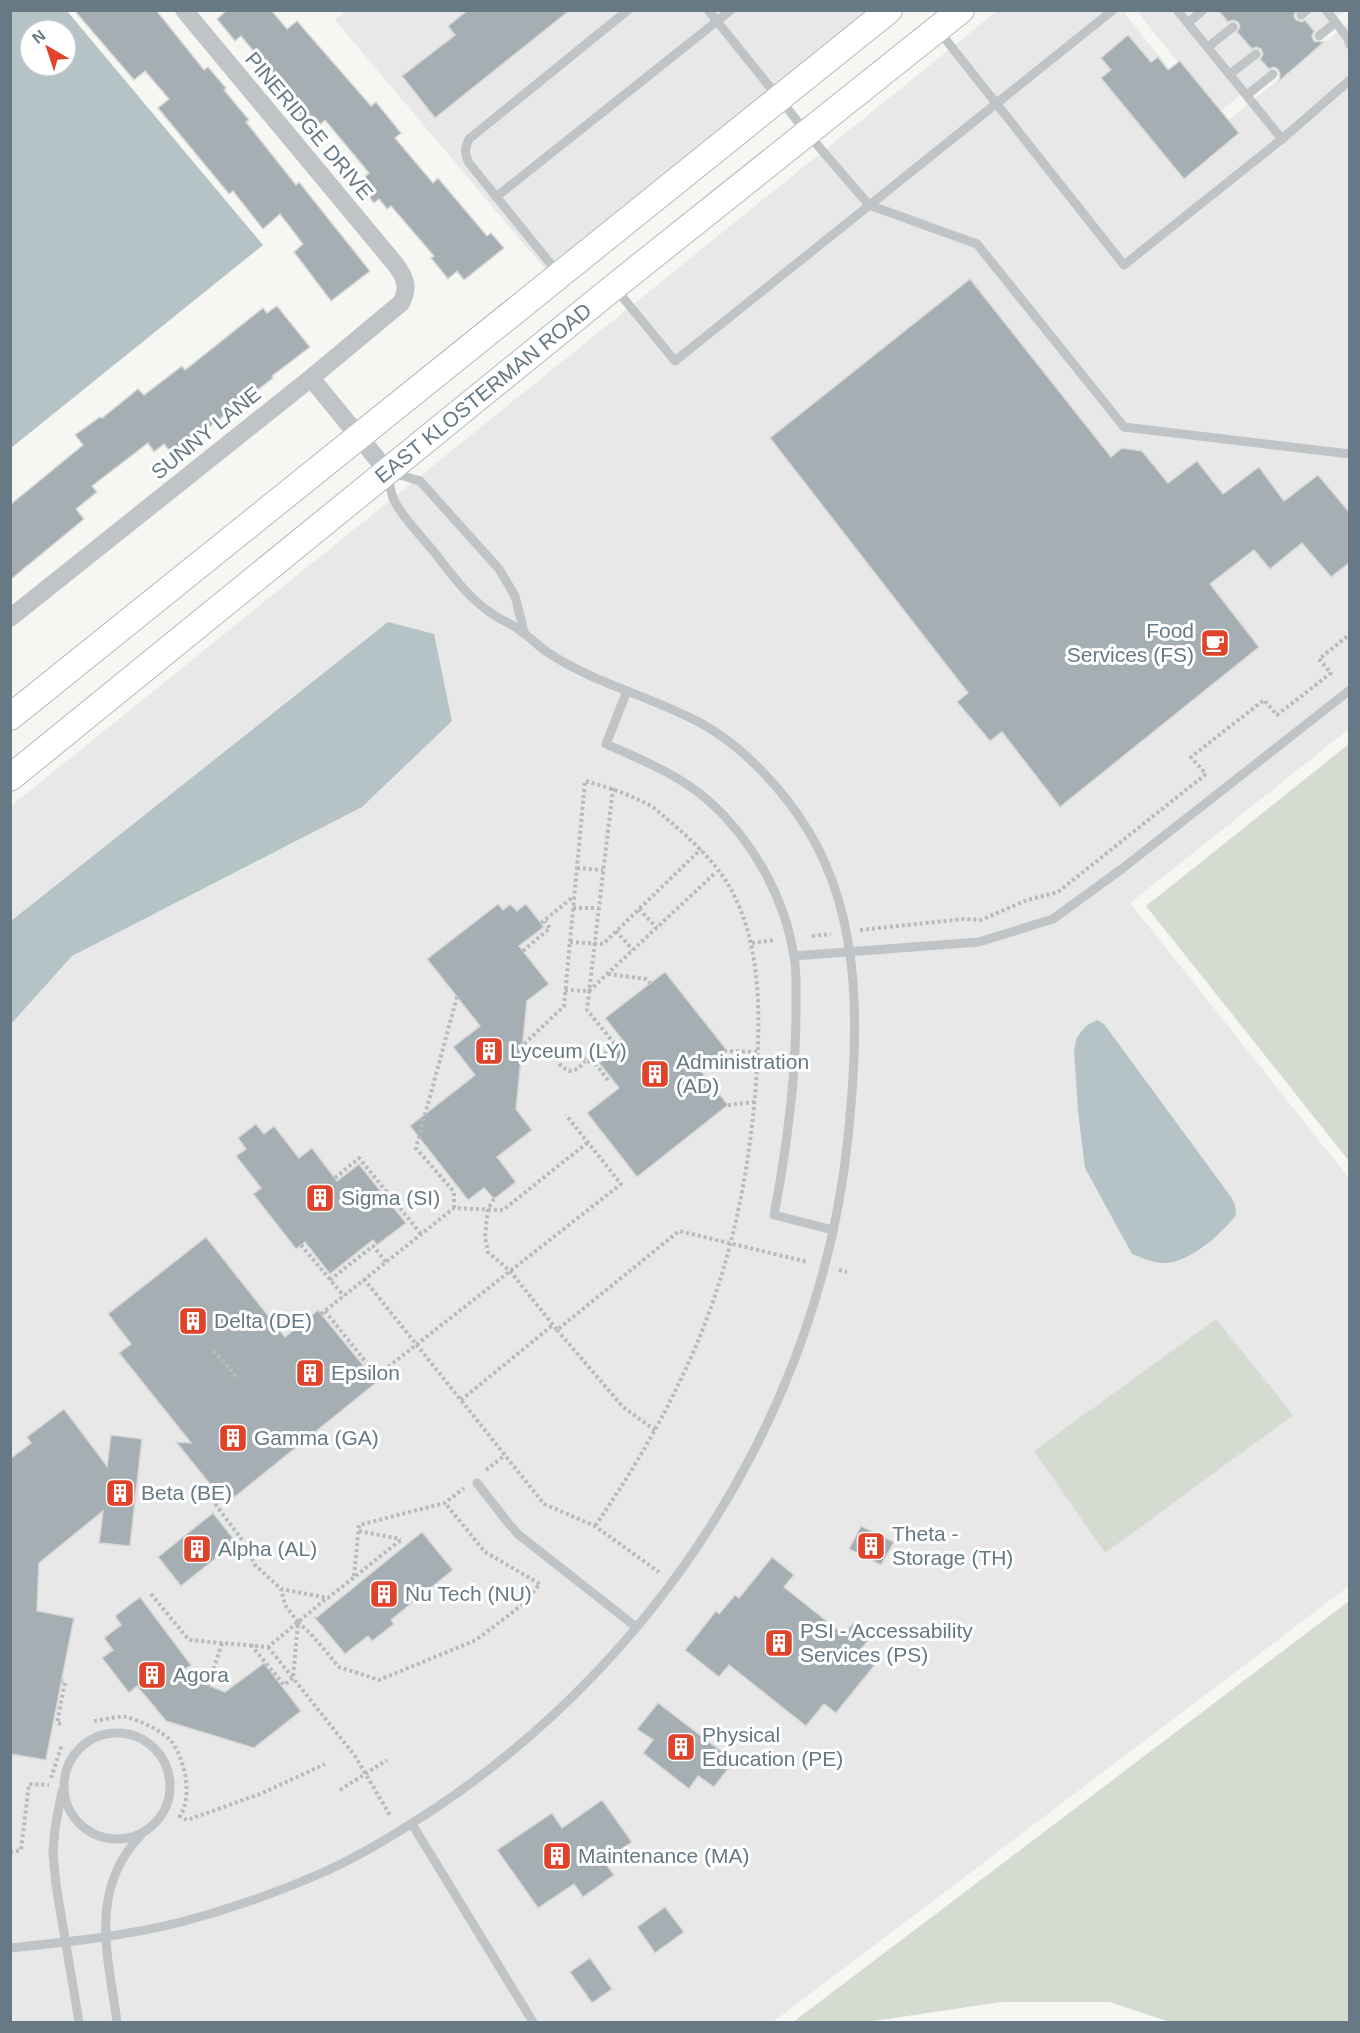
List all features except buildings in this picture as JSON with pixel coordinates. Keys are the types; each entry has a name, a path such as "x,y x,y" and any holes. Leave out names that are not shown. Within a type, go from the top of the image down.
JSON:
{"main road":[{"name":"EAST KLOSTERMAN ROAD","path":"10,717 889,10"},
{"name":"EAST KLOSTERMAN ROAD","path":"10,778 614,286 961,10"}],"street":[{"name":"PINERIDGE DRIVE","path":"184,10 400,271"},
{"name":"SUNNY LANE","path":"10,618 311,378 401,303 407,287 400,271"},
{"path":"311,378 387,471"}],"lane":[{"path":"559,275 469,163 465,156 465,148 469,139 628,10"},
{"path":"708,10 778,99 869,205 977,244 1124,428 1350,454"},
{"path":"496,197 731,10"},
{"path":"614,286 675,361 1113,10"},
{"path":"1177,10 1282,139"},
{"path":"1188,23 1203,10"},
{"path":"1326,10 1349,39"},
{"path":"1319,36 1335,22"},
{"path":"1208,47 1233,27"},
{"path":"938,29 1125,265 1282,139 1350,80"},
{"path":"1230,74 1256,54"},
{"path":"1247,95 1273,74"},
{"path":"10,1948 105,1937 180,1923 276,1891 362,1854 412,1824 477,1780 532,1735 574,1696 668,1588 696,1549 730,1494 770,1418 798,1349 833,1230 846,1158 854,1056 851,952 835,888 810,834 789,801 761,771 706,726 592,676 547,652 524,632 494,615 467,594 393,500 387,471 420,481 499,569 515,596 524,632"},
{"path":"794,956 979,942 1053,919 1123,868 1350,690"},
{"path":"627,691 606,744 657,767 709,801 733,826 751,850 783,914 794,956 796,1034 793,1096 774,1215 833,1230"},
{"path":"475,1481 519,1535 636,1627"},
{"path":"79,2022 53,1853 55,1828 65,1776 73,1757 96,1737 106,1734 126,1734 146,1741 161,1755 166,1764 170,1785 169,1796 161,1815 129,1848 119,1864 105,1909 105,1937 117,2022"},
{"path":"65,1776 65,1796 68,1806 80,1823 88,1829 97,1834 117,1838 146,1830"},
{"path":"412,1824 533,2022"}],"path":[{"path":"752,943 964,918 981,920 1027,900 1058,892 1206,774 1191,758 1264,700 1277,716 1331,673 1318,659 1350,634"},
{"path":"521,1061 522,1046 564,1006 585,781 613,788 650,806 701,849 718,871 734,896 752,943 759,1012 755,1102 747,1173 718,1287 696,1347 672,1400 630,1476 595,1526"},
{"path":"613,788 587,1010 617,1047"},
{"path":"570,942 603,944 701,849"},
{"path":"577,868 603,870"},
{"path":"565,990 589,991 714,874"},
{"path":"523,951 550,928 543,922 574,897"},
{"path":"573,908 599,908"},
{"path":"639,909 657,928"},
{"path":"616,931 633,950"},
{"path":"607,974 646,979 650,983"},
{"path":"454,1208 454,1192 416,1148 457,997"},
{"path":"597,1063 622,1040"},
{"path":"557,1058 563,1049 573,1047 581,1051 585,1061"},
{"path":"724,1051 758,1052"},
{"path":"522,1054 557,1058"},
{"path":"557,1058 561,1066 569,1071 579,1069 585,1061"},
{"path":"585,1061 597,1063 608,1080"},
{"path":"728,1105 755,1102"},
{"path":"566,1115 621,1184 375,1377 323,1312 454,1208 502,1210 587,1142"},
{"path":"335,1178 359,1158 421,1234"},
{"path":"494,1199 488,1209 485,1236 488,1252 510,1271 623,1407 655,1430"},
{"path":"557,1330 680,1231 847,1272"},
{"path":"302,1245 344,1296"},
{"path":"330,1280 373,1246 386,1262"},
{"path":"364,1280 544,1504 595,1526 662,1574 668,1588"},
{"path":"461,1400 553,1324"},
{"path":"214,1351 238,1379"},
{"path":"354,1577 359,1525 445,1503 504,1456"},
{"path":"281,1589 285,1605 339,1667 379,1680 476,1640 522,1605 540,1584 484,1552 445,1503"},
{"path":"215,1504 243,1541 255,1565 281,1589 328,1598"},
{"path":"268,1647 402,1539 359,1531"},
{"path":"151,1594 189,1640 268,1647 355,1756 394,1823"},
{"path":"251,1645 284,1685 293,1678 298,1622"},
{"path":"208,1686 222,1643"},
{"path":"61,1724 57,1723 65,1682 62,1682"},
{"path":"94,1721 124,1717 149,1725 171,1741 184,1769 187,1793 185,1809 180,1816 187,1820 260,1794 326,1764"},
{"path":"10,1852 21,1850 29,1784 50,1785 62,1744"},
{"path":"340,1790 387,1760"}],"shaded area":[{"path":"11,10 67,11 73,18 18,18 18,78 78,78 78,24 263,245 11,448"},
{"path":"346,10 867,11 545,269 335,20"},
{"path":"997,11 1123,11 1217,129 1349,23 1349,729 1130,903 1349,1178 1349,1586 773,2022 11,2022 11,806"},
{"path":"1137,11 1345,11 1218,113"},
{"path":"388,622 434,634 452,721 362,807 72,956 11,1024 11,921"},
{"path":"1349,744 1349,1161 1146,906"},
{"path":"1097,1020 1104,1024 1235,1205 1236,1215 1214,1238 1194,1253 1173,1262 1155,1262 1132,1254 1085,1168 1074,1050 1077,1037 1086,1026"},
{"path":"1216,1319 1293,1415 1105,1553 1034,1451"},
{"path":"1349,1601 1349,2022 1170,2022 1109,2002 1001,2002 867,2022 793,2022"}],"place":[{"name":"Food Services (FS)","path":"1215,643"},
{"name":"Lyceum (LY)","path":"489,1051"},
{"name":"Administration (AD)","path":"655,1074"},
{"name":"Sigma (SI)","path":"320,1198"},
{"name":"Delta (DE)","path":"193,1321"},
{"name":"Epsilon","path":"310,1373"},
{"name":"Gamma (GA)","path":"233,1438"},
{"name":"Beta (BE)","path":"120,1493"},
{"name":"Theta - Storage (TH)","path":"871,1546"},
{"name":"Alpha (AL)","path":"197,1549"},
{"name":"Nu Tech (NU)","path":"384,1594"},
{"name":"PSI - Accessability Services (PS)","path":"779,1643"},
{"name":"Agora","path":"152,1675"},
{"name":"Physical Education (PE)","path":"681,1747"},
{"name":"Maintenance (MA)","path":"557,1856"}]}
